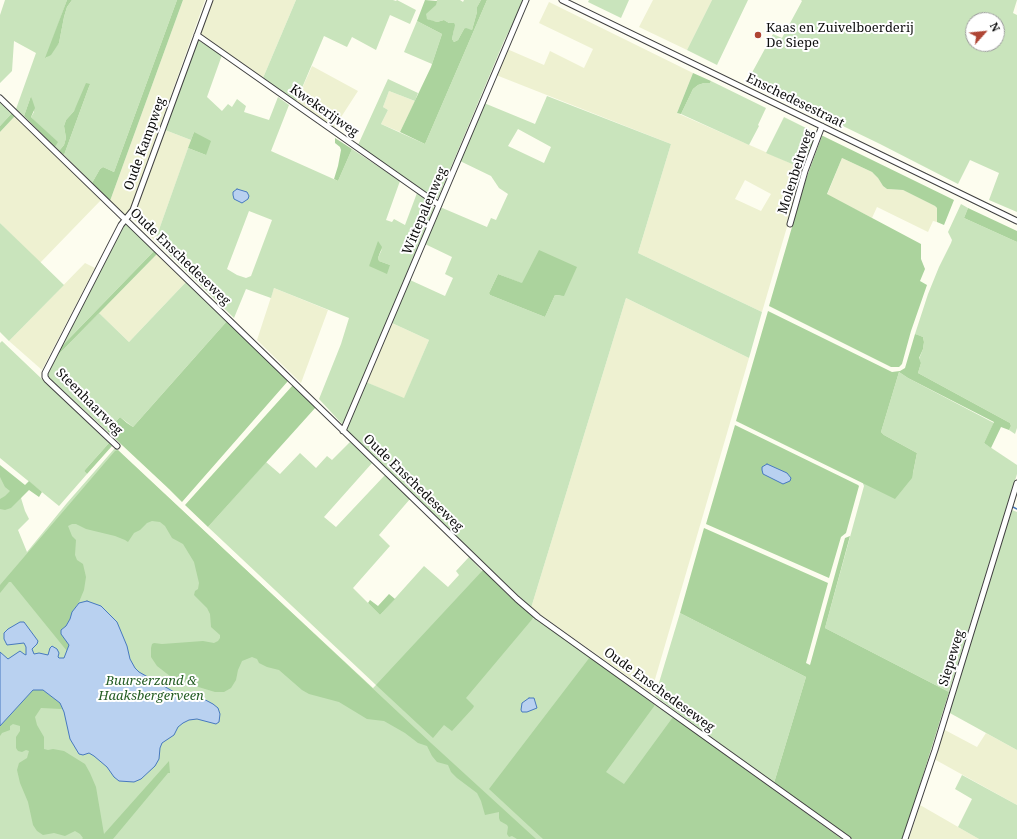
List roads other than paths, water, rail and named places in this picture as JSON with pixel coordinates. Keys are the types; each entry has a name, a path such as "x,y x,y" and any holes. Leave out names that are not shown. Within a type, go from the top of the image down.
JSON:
{"street":[{"name":"Oude Kampweg","path":"45,374 121,224 133,210 210,0"},
{"name":"Wittepalenweg","path":"343,430 526,0"},
{"name":"Enschedesestraat","path":"562,0 1017,221"},
{"name":"Kwekerijweg","path":"197,35 439,205"},
{"name":"Oude Enschedeseweg","path":"0,98 517,599 538,617 848,839"},
{"name":"Molenbeltweg","path":"790,224 805,171 822,126"},
{"name":"Steenhaarweg","path":"45,374 47,380 117,446"},
{"name":"Siepeweg","path":"905,839 935,750 1017,482"}],"water":[{"path":"237,189 247,192 249,196 248,199 242,203 234,199 233,192"},
{"path":"767,464 787,473 791,478 790,481 783,484 763,474 762,467"},
{"path":"87,601 101,606 117,622 127,646 130,659 139,672 176,693 198,696 218,708 220,714 219,722 216,724 197,719 189,720 183,723 178,727 174,735 162,743 159,759 155,766 141,779 134,782 119,781 107,767 94,756 89,753 83,755 79,754 70,739 64,712 60,703 43,690 33,690 0,726 0,652 8,659 20,651 26,655 26,647 24,643 7,645 4,639 4,633 20,622 24,622 38,641 32,649 34,654 39,653 48,655 52,646 57,649 59,658 64,658 69,645 61,634 61,630 66,626 72,612 79,603"},
{"path":"529,698 534,698 537,708 527,712 522,712 522,703"}],"waterway":[{"path":"1013,507 1017,509"}],"place":[{"name":"Kaas en Zuivelboerderij De Siepe","path":"758,35"}],"park label":[{"name":"Buurserzand & Haaksbergerveen","path":"151,688"}]}
